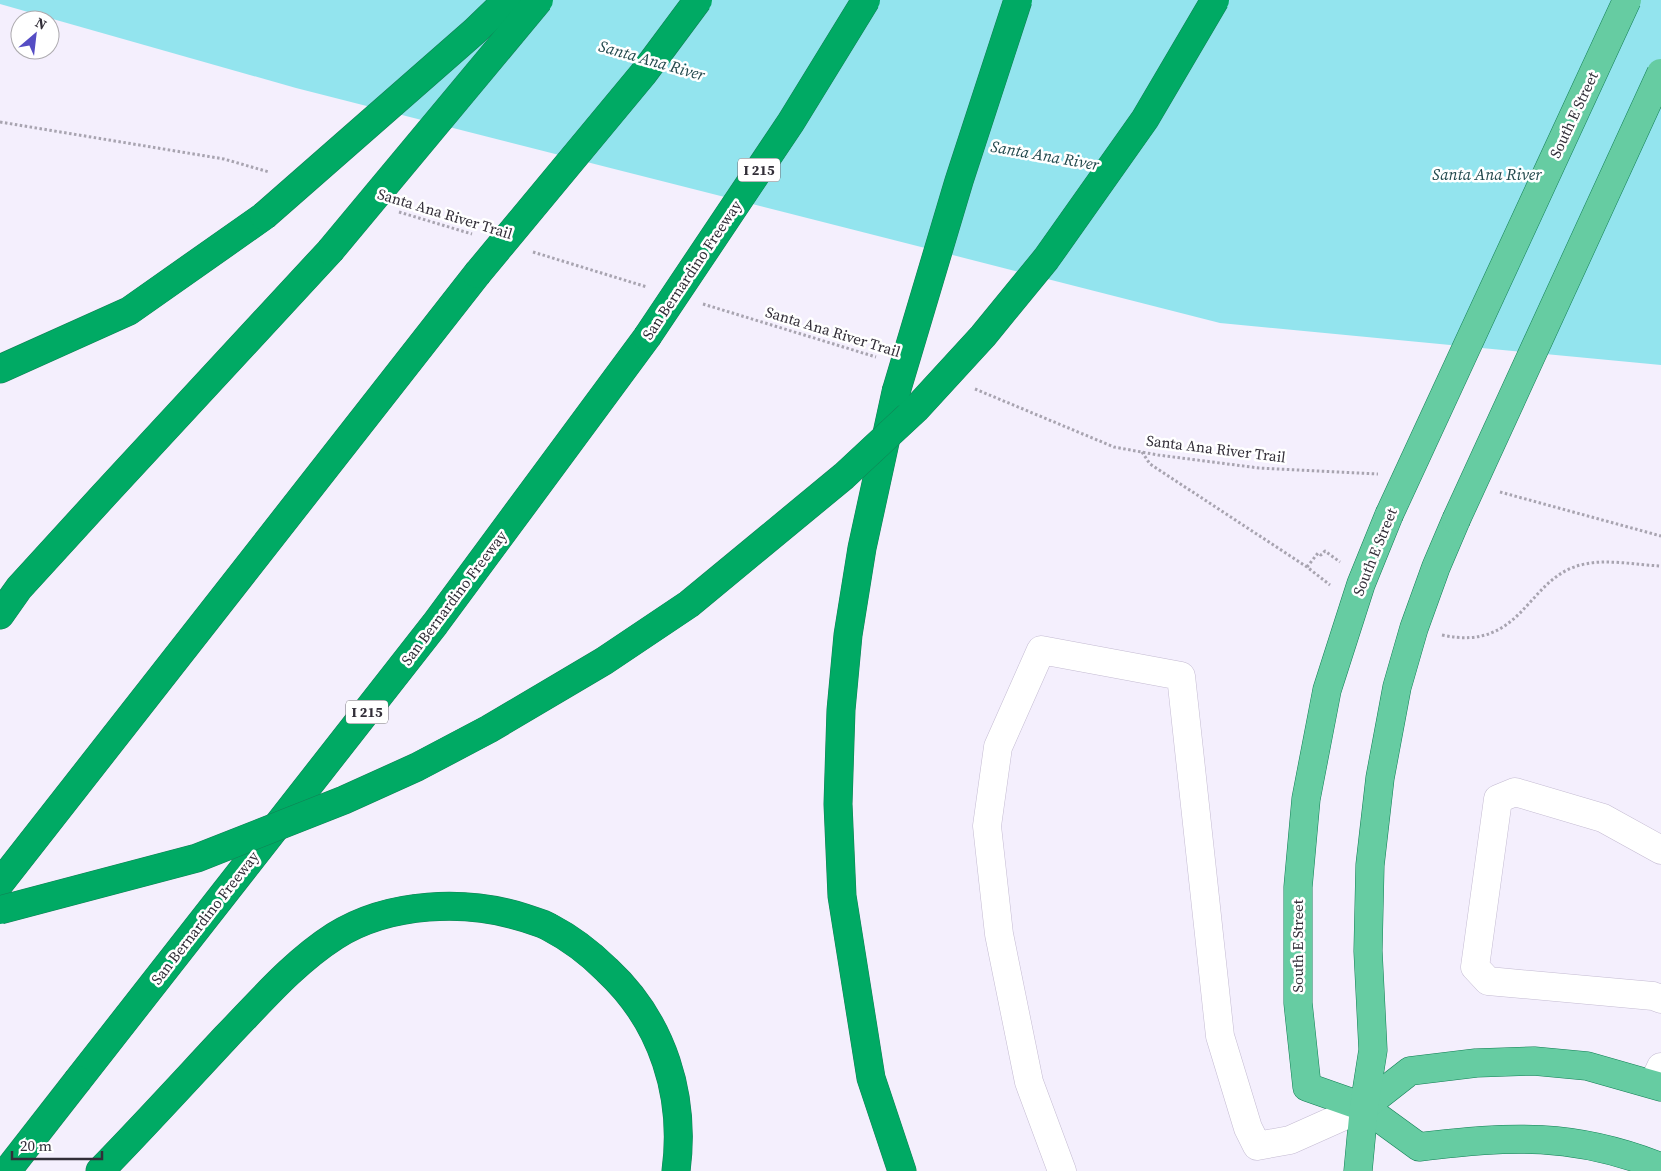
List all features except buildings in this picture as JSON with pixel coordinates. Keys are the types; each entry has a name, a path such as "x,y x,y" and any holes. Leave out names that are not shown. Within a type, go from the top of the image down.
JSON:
{"highway":[{"path":"0,369 129,310 264,216 475,32 507,0"},
{"path":"0,615 20,588 104,495 330,251 538,0"},
{"path":"0,883 477,274 643,74 698,0"},
{"name":"San Bernardino Freeway","path":"7,1171 435,624 647,337 791,122 866,0"},
{"path":"902,1171 871,1078 842,896 838,804 841,710 848,635 862,548 896,392 959,181 1018,0"},
{"path":"0,910 197,858 344,800 417,766 489,729 604,661 689,604 844,476 916,409 983,336 1046,259 1145,119 1215,0"},
{"path":"100,1171 289,970 337,935 389,913 447,905 498,910 548,926 591,954 627,988 657,1036 675,1088 680,1141 676,1171"},
{"path":"0,1155 21,1171"}],"main road":[{"name":"South E Street","path":"1364,1107 1307,1087 1298,1003 1298,887 1306,799 1327,690 1361,584 1389,515 1627,0"},
{"path":"1358,1171 1364,1107 1373,1050 1368,951 1370,865 1380,778 1397,687 1414,628 1436,567 1456,520 1661,73"},
{"path":"1364,1107 1410,1071 1476,1063 1534,1061 1587,1066 1658,1079"},
{"path":"1364,1107 1419,1147 1483,1139 1539,1138 1582,1143 1638,1158 1661,1167"}],"lane":[{"path":"1062,1171 1029,1082 999,934 986,826 998,747 1041,650 1180,676 1220,1036 1248,1128 1257,1146 1290,1140 1364,1107"},
{"path":"1661,850 1603,818 1515,792 1498,799 1475,966 1488,981 1661,998"}],"path":[{"path":"0,122 224,159 272,173"},
{"name":"Santa Ana River Trail","path":"395,210 480,236"},
{"name":"Santa Ana River Trail","path":"528,251 651,288"},
{"name":"Santa Ana River Trail","path":"698,302 879,358"},
{"name":"Santa Ana River Trail","path":"974,389 1089,439 1114,447 1259,468 1384,475"},
{"path":"1142,452 1150,464 1307,567 1332,587"},
{"path":"1497,492 1661,536"},
{"path":"1307,567 1318,553 1321,556 1325,551 1342,564"},
{"path":"1414,628 1445,635 1471,638 1500,630 1514,620 1556,576 1584,564 1661,566"}],"water":[{"name":"Santa Ana River","path":"0,0 1661,0 1661,365 1220,323 296,88 60,21 60,10 21,10 0,4"}]}
